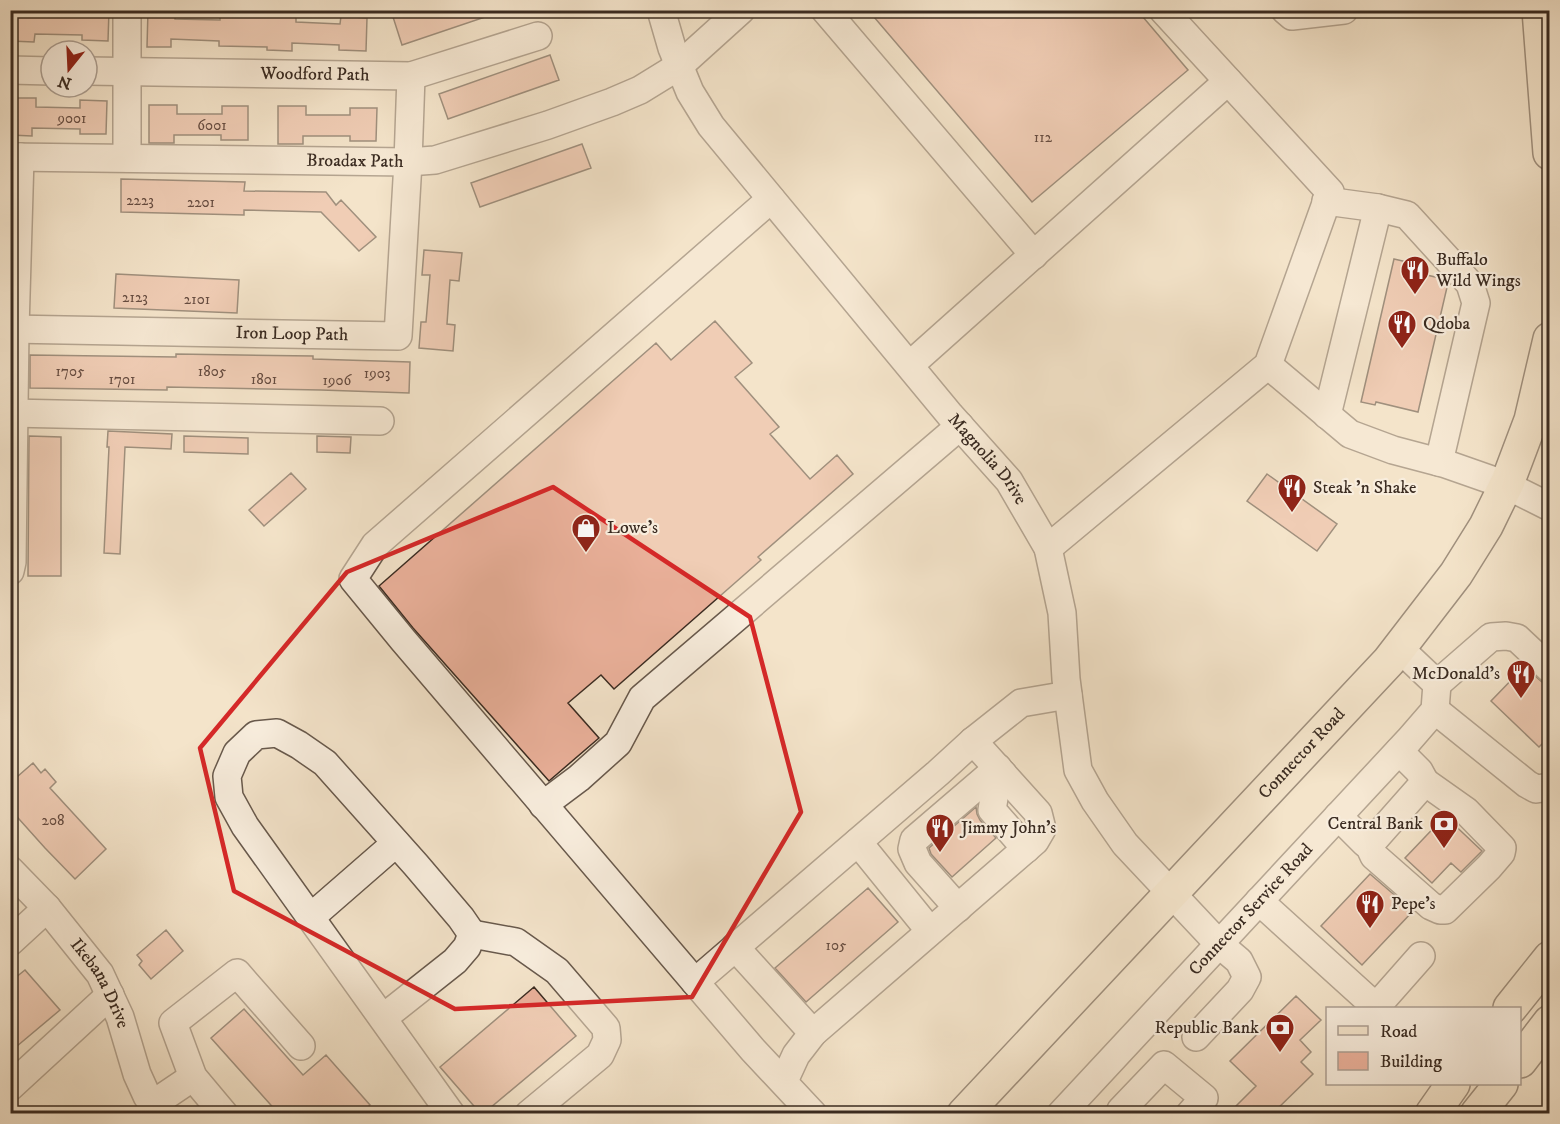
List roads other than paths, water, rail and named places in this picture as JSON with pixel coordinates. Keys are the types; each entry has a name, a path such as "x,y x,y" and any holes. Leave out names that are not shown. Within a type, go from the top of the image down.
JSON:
{"main road":[{"path":"1539,10 1550,153"},
{"name":"Connector Road","path":"964,1113 1389,662 1456,574 1486,526 1506,484 1531,420 1550,339"},
{"path":"1511,1007 1550,958"},
{"path":"1521,1060 1550,1022"},
{"path":"1432,1113 1452,1085"},
{"path":"1477,1113 1499,1085"}],"street":[{"path":"127,10 127,158"},
{"name":"Magnolia Drive","path":"661,10 672,48 690,93 711,126 960,426 1009,481 1048,548 1062,613 1066,679 1078,770 1095,801 1125,844 1219,944 1239,961 1246,976 1240,990 1196,1037"},
{"name":"Broadax Path","path":"15,157 408,162 435,160 548,125 640,90 679,66 741,10"},
{"path":"825,10 1034,255"},
{"path":"1048,548 1268,365 1330,192 1163,10"},
{"path":"1299,12 1344,10"},
{"name":"Woodford Path","path":"99,71 411,76 538,36"},
{"path":"10,70 39,71"},
{"path":"408,162 411,76"},
{"path":"910,365 1228,81"},
{"path":"10,571 12,561 15,157"},
{"name":"Iron Loop Path","path":"13,328 398,336 408,162"},
{"path":"771,198 375,545 353,579 753,1050 813,1113"},
{"path":"1326,201 1378,208 1407,215 1470,284 1476,303 1439,462"},
{"path":"1327,415 1378,208"},
{"path":"1268,365 1350,434 1393,450 1506,484 1550,507"},
{"path":"12,413 380,421"},
{"path":"543,805 579,778 618,743 642,698 960,426"},
{"path":"1550,669 1517,638 1491,637 1437,684 1435,710 1527,784 1536,789 1550,787"},
{"path":"1399,648 1437,684"},
{"path":"695,982 938,774 973,741 1021,703 1068,695"},
{"name":"Connector Service Road","path":"1061,1113 1435,710"},
{"path":"451,1113 245,826 229,797 227,776 237,753 256,735 277,733 299,745 325,764 461,918 472,934 516,942 541,959 557,971 606,1028 608,1040 600,1055 529,1113"},
{"path":"973,741 1001,771"},
{"path":"1338,816 1365,843 1368,843 1374,856 1431,906 1440,910 1445,910 1489,867 1501,853 1502,848 1466,812 1425,782 1419,771 1399,751"},
{"path":"784,1081 796,1055 813,1033 1026,849 992,810 1001,771"},
{"path":"958,908 918,863 912,849 914,840 1001,771"},
{"path":"1368,843 1372,842 1425,782"},
{"path":"858,842 930,931"},
{"path":"311,917 396,843"},
{"name":"Ikebana Drive","path":"10,870 47,909 100,974 120,1017 137,1074 147,1096 157,1109"},
{"path":"1259,901 1376,1007 1421,956"},
{"path":"10,942 47,909"},
{"path":"383,1018 455,961 467,947 472,934"},
{"path":"735,947 813,1033"},
{"path":"224,1113 193,1077 173,1023 237,973 301,1046"},
{"path":"10,1087 110,995"},
{"path":"1090,1082 1123,1112 1164,1065 1204,1098 1190,1113"},
{"path":"157,1109 193,1077"}],"place":[{"name":"Buffalo Wild Wings","path":"1415,296"},
{"name":"Qdoba","path":"1402,350"},
{"name":"Steak 'n Shake","path":"1292,514"},
{"name":"Lowe's","path":"586,554"},
{"name":"McDonald's","path":"1521,700"},
{"name":"Central Bank","path":"1444,850"},
{"name":"Jimmy John's","path":"940,854"},
{"name":"Pepe’s","path":"1370,930"},
{"name":"Republic Bank","path":"1280,1054"}]}
